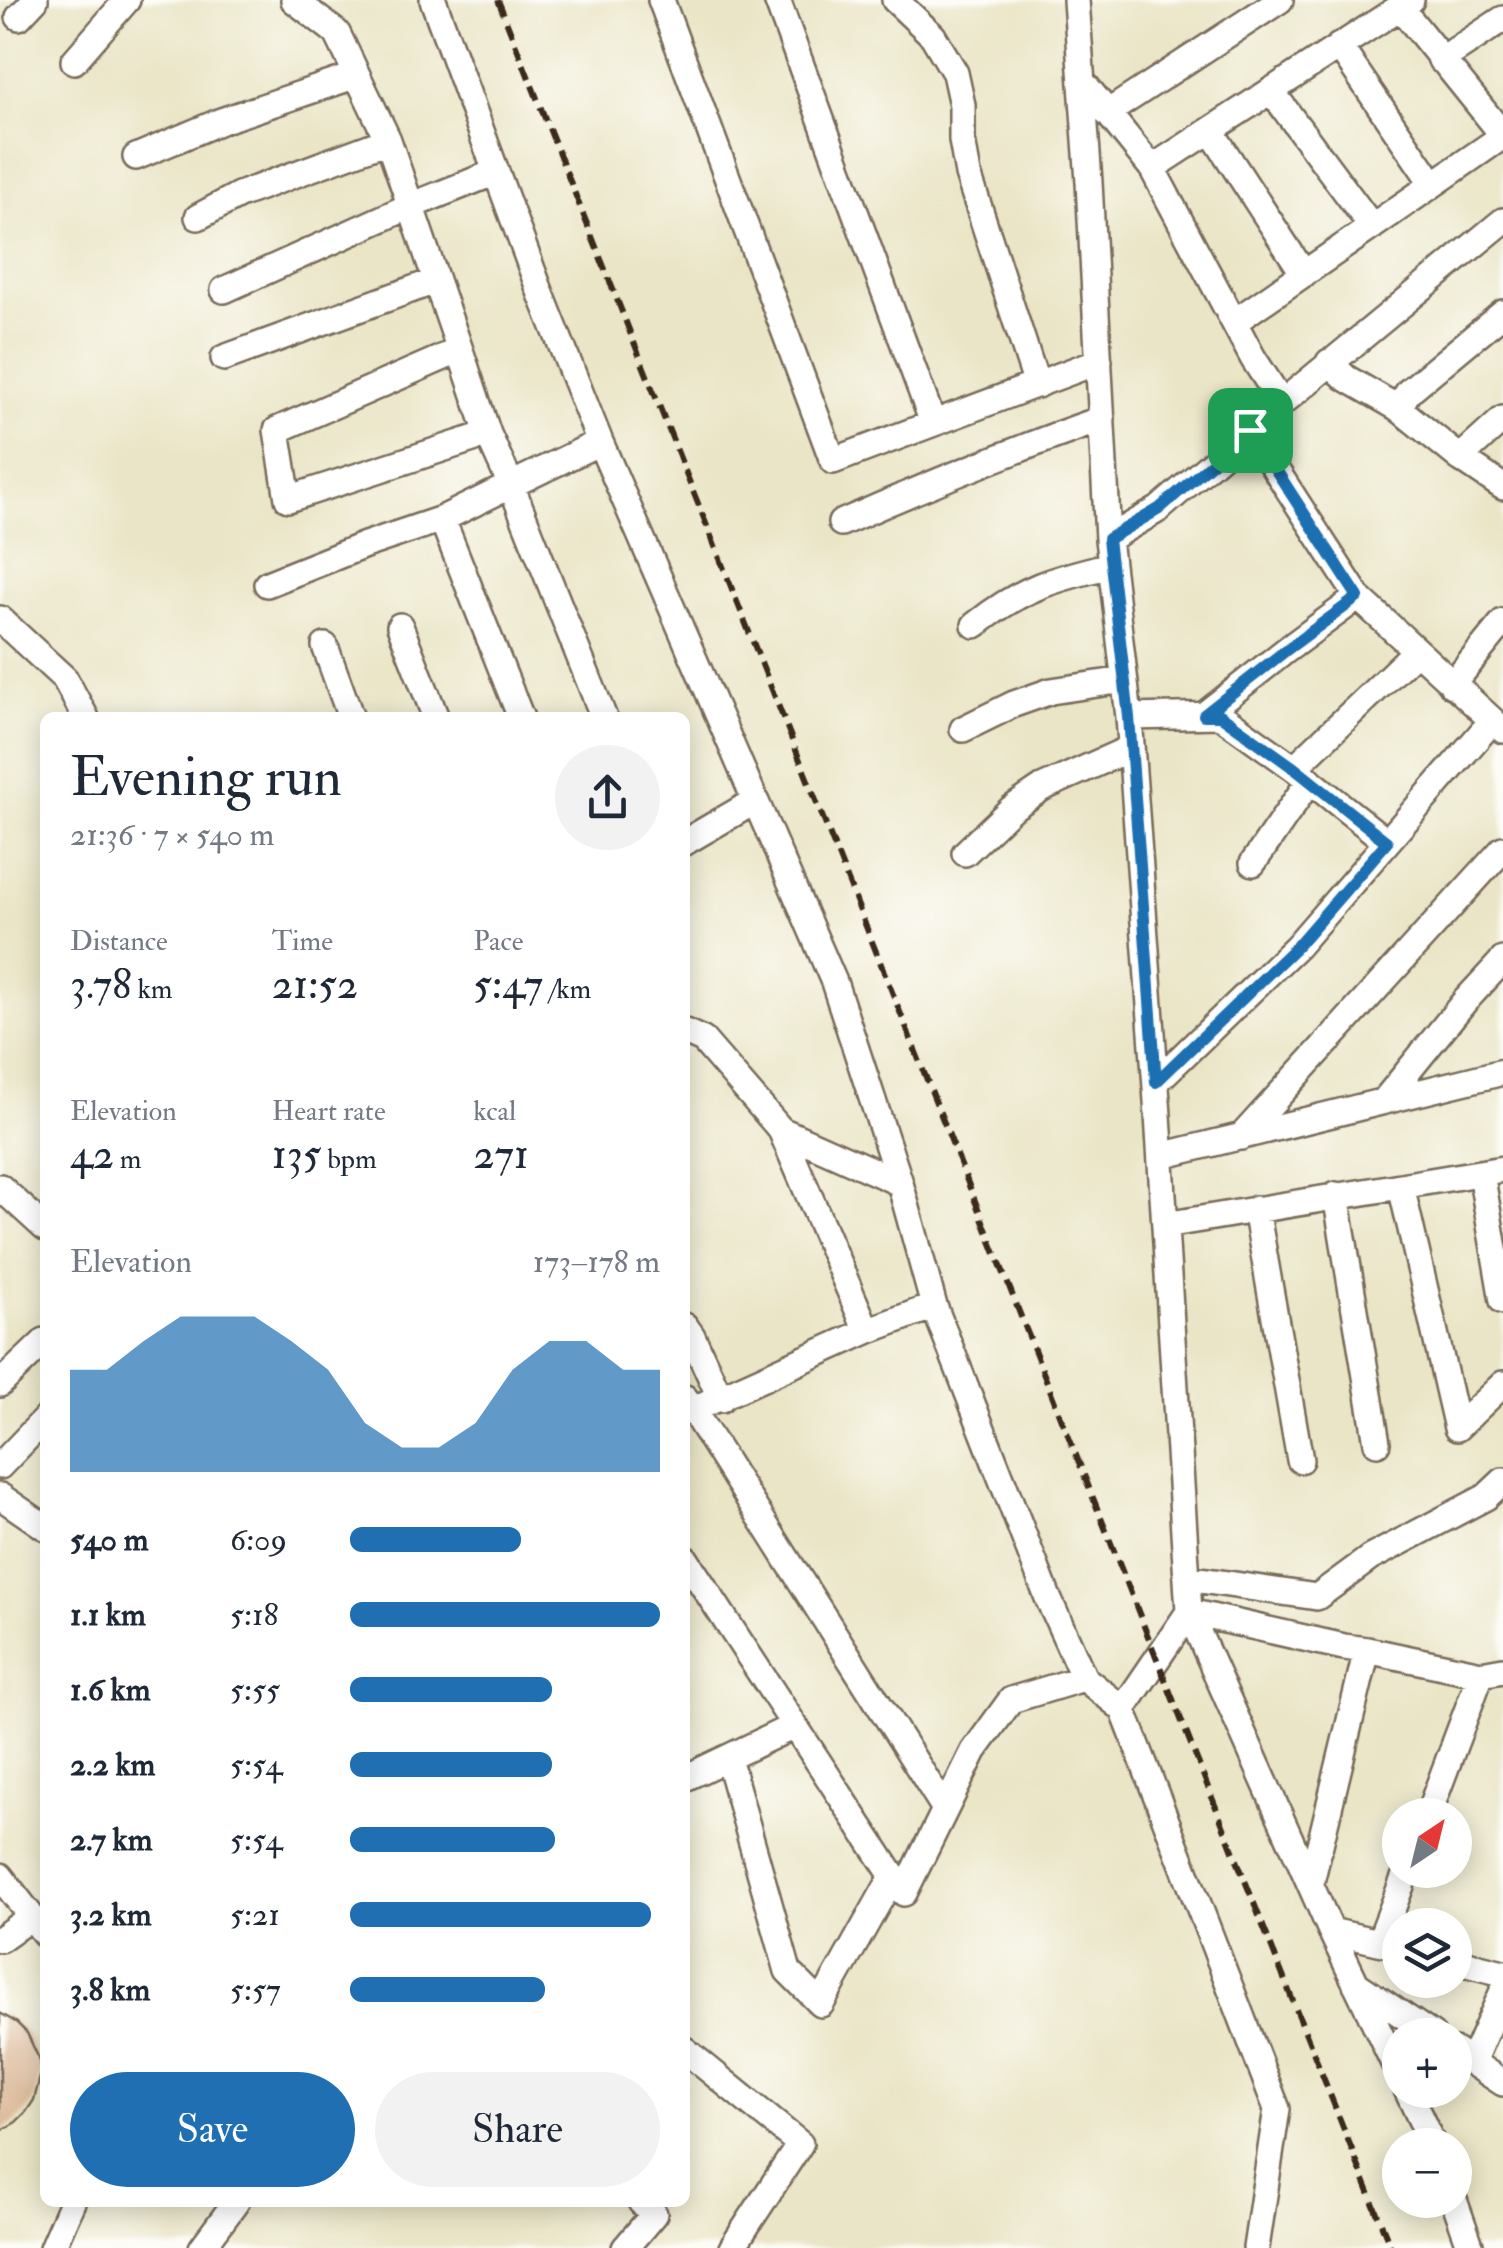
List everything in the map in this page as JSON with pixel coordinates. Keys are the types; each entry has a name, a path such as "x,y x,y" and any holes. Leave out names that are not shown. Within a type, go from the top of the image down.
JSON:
{"street":[{"path":"74,61 127,0"},
{"path":"294,0 337,33"},
{"path":"325,0 388,140 488,434 602,712"},
{"path":"432,0 600,442 834,982 900,1184 934,1306 1048,1598 1084,1678 1123,1709 1277,2109 1256,2248"},
{"path":"661,0 833,462 1099,362"},
{"path":"777,0 934,422"},
{"path":"896,0 932,36 954,72 962,105 962,140 968,174 1037,385"},
{"path":"1076,0 1110,552 1129,717 1189,1612 1382,2038"},
{"path":"1108,113 1280,0"},
{"path":"1152,168 1406,4 1441,60 1503,135 1234,322"},
{"path":"1441,60 1503,18"},
{"path":"1339,46 1433,184"},
{"path":"136,157 221,121 357,75"},
{"path":"1082,81 1152,168 1253,358 1282,403"},
{"path":"1272,92 1372,227"},
{"path":"1211,130 1304,274"},
{"path":"198,218 239,195 388,140"},
{"path":"224,290 410,206 496,172"},
{"path":"976,625 1022,592 1110,552 1330,362 1503,221"},
{"path":"224,358 434,281"},
{"path":"1398,408 1410,391 1503,314"},
{"path":"460,350 277,430 288,498 488,434"},
{"path":"1330,362 1346,378 1398,408 1503,487"},
{"path":"841,524 959,472 1102,419"},
{"path":"1460,458 1503,420"},
{"path":"1156,1082 1297,946 1387,842 1497,726 1358,597 1250,430"},
{"path":"268,584 442,519 600,442"},
{"path":"442,519 519,712"},
{"path":"1204,715 1358,597"},
{"path":"0,619 65,679 83,712"},
{"path":"1452,685 1503,622"},
{"path":"400,626 434,712"},
{"path":"324,646 349,712"},
{"path":"1253,863 1302,774 1416,651"},
{"path":"963,729 1014,704 1051,692 1124,680"},
{"path":"1129,717 1220,715 1387,842"},
{"path":"964,853 1011,809 1042,788 1131,748"},
{"path":"690,839 755,801"},
{"path":"1240,1136 1503,849"},
{"path":"1384,1101 1503,960"},
{"path":"690,1034 703,1040 781,1130 868,1332"},
{"path":"1161,1156 1503,1072"},
{"path":"781,1130 900,1184"},
{"path":"1165,1225 1492,1171 1503,1301"},
{"path":"1401,1186 1457,1428 1503,1384"},
{"path":"0,1187 40,1223"},
{"path":"1336,1196 1377,1443"},
{"path":"1256,1210 1300,1460"},
{"path":"934,1306 721,1399 690,1404 945,1809"},
{"path":"690,1336 721,1399"},
{"path":"0,1384 40,1346"},
{"path":"0,1466 40,1424"},
{"path":"1187,1578 1317,1597 1370,1558 1486,1497 1503,1481"},
{"path":"0,1496 40,1524"},
{"path":"690,1566 904,1893 974,1751 1011,1700 1084,1678"},
{"path":"1189,1612 1344,1648 1492,1672 1436,1798"},
{"path":"1123,1709 1189,1612"},
{"path":"1311,1882 1367,1650"},
{"path":"690,1776 794,1726"},
{"path":"728,1758 788,1971 821,2004 893,1876"},
{"path":"0,1876 38,1925 0,1939"},
{"path":"1331,1930 1382,1942"},
{"path":"1472,1965 1503,1973"},
{"path":"1356,1984 1407,2018"},
{"path":"1472,2043 1503,1991"},
{"path":"690,2054 800,2144 732,2248"},
{"path":"1472,2062 1503,2083"},
{"path":"52,2248 70,2207"},
{"path":"202,2248 232,2207"},
{"path":"625,2248 654,2214 646,2207"},
{"path":"1461,2218 1471,2247"}],"building":[{"path":"0,2013 27,2033 39,2059 40,2077 26,2112 0,2131"}],"railway":[{"path":"498,0 1391,2248"}],"route":[{"path":"1250,430 1358,597 1204,715 1220,715 1387,842 1297,946 1156,1082 1129,717 1108,539 1159,509 1250,430"}]}
